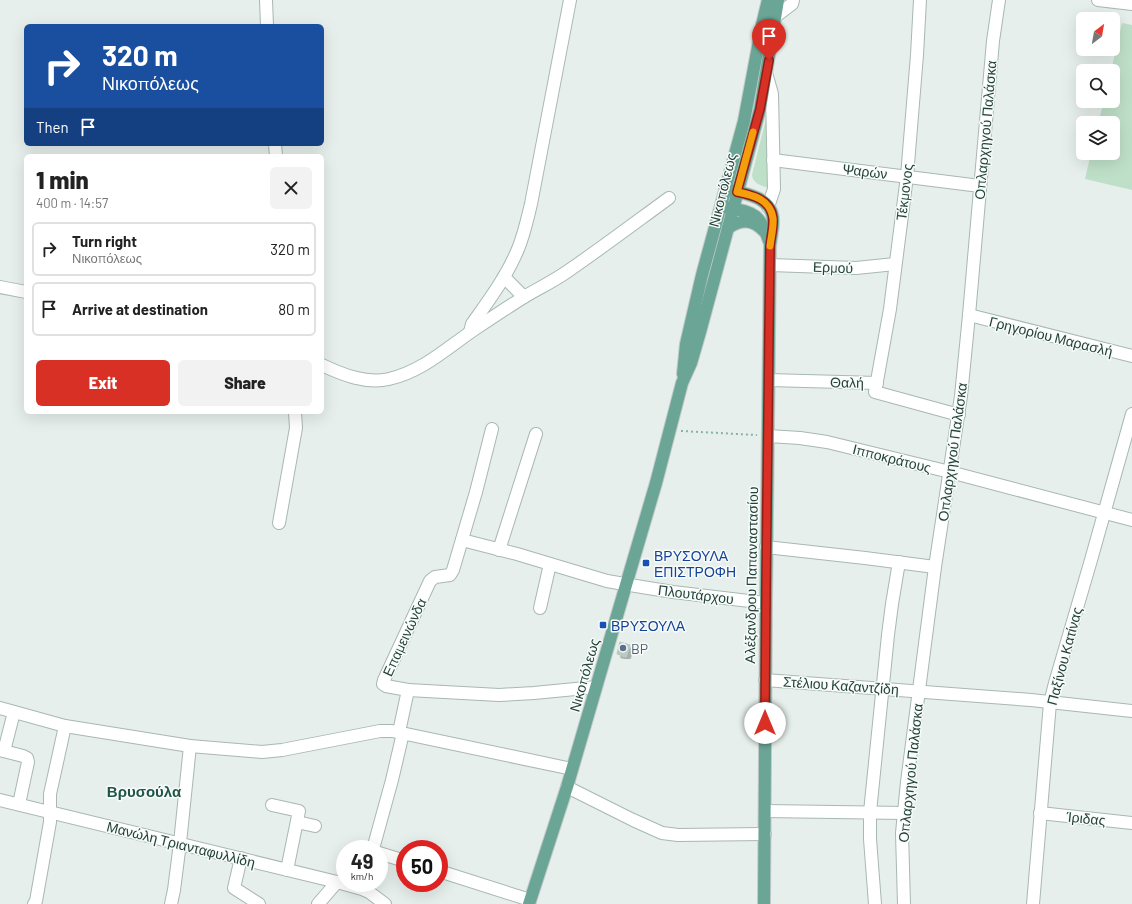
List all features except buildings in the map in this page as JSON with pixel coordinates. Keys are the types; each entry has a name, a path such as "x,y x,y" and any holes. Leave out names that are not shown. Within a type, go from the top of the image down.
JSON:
{"main road":[{"name":"Νικοπόλεως","path":"529,902 567,787 670,430 682,383 686,344 702,275 744,121 768,0"},
{"name":"Νικοπόλεως","path":"682,383 691,363 760,109 778,0"},
{"path":"725,189 752,195 760,199 768,206"},
{"name":"Αλέξανδρου Παπαναστασίου","path":"720,206 748,211 758,218 763,225 769,240"},
{"name":"Αλέξανδρου Παπαναστασίου","path":"764,904 769,240 773,219 768,206"},
{"path":"728,228 739,222 750,222 759,226 769,240"}],"street":[{"path":"266,0 267,24"},
{"path":"470,332 472,324 504,277 519,248 526,225 570,0"},
{"path":"776,16 792,4 793,0"},
{"name":"Τέκμονος","path":"877,382 890,309 907,176 920,0"},
{"name":"Οπλαρχηγού Παλάσκα","path":"904,904 902,833 904,813 918,691 959,415 994,26 999,0"},
{"path":"1098,0 1132,4"},
{"path":"766,73 772,94 774,189 768,206"},
{"name":"Ψαρών","path":"773,160 980,186"},
{"path":"324,366 356,378 378,380 388,379 412,371 444,352 470,332 524,297 567,272 670,198"},
{"name":"Ερμού","path":"770,265 856,268 895,264"},
{"path":"504,277 524,297"},
{"path":"0,287 24,292"},
{"name":"Γρηγορίου Μαρασλή","path":"969,316 1132,356"},
{"name":"Θαλή","path":"769,380 877,382 875,392 959,415"},
{"path":"279,523 296,428 296,414"},
{"name":"Παξίνου Κατίνας","path":"1033,904 1050,703 1132,414"},
{"path":"462,540 492,429"},
{"path":"498,550 536,434"},
{"name":"Ιπποκράτους","path":"768,436 800,438 827,442 950,472 1132,520"},
{"name":"Πλουτάρχου","path":"462,540 626,585 766,603"},
{"name":"Επαμεινώνδα","path":"375,840 392,780 408,690 386,686 383,684 384,680 430,581 435,577 450,575 453,570 462,540"},
{"path":"766,547 936,567"},
{"path":"875,904 870,839 870,812 888,628 899,562"},
{"path":"540,608 550,564"},
{"name":"Στέλιου Καζαντζίδη","path":"765,680 918,691 1132,711"},
{"path":"408,690 516,695 596,686"},
{"path":"0,708 65,726 190,746 262,752 282,750 392,731 572,769"},
{"path":"14,712 2,751 27,758 28,762 19,804"},
{"path":"38,903 50,822 50,794 65,726"},
{"path":"171,904 180,843 190,746"},
{"path":"567,787 662,833 678,835 765,834"},
{"name":"Μανώλη Τριανταφυλλίδη","path":"0,800 336,882"},
{"path":"272,805 299,811 287,870"},
{"path":"765,811 904,813"},
{"name":"Ίριδας","path":"1040,813 1132,823"},
{"path":"297,822 315,826"},
{"path":"241,858 234,888 259,904"},
{"path":"448,874 529,902"},
{"path":"318,904 336,884"},
{"name":"Μανώλη Τριανταφυλλίδη","path":"370,892 385,904"}],"path":[{"path":"670,430 768,436"}],"green space":[{"path":"1122,23 1132,25 1132,190 1085,179 1089,160 1120,160 1120,116 1100,116 1102,108 1120,108 1120,64 1113,64 1114,56 1120,56 1120,32"},
{"path":"769,107 769,188 756,182 752,175"}],"slow traffic":[{"path":"753,132 737,192 752,195 760,199 768,206 773,219 770,246"}],"place":[{"name":"ΒΡΥΣΟΥΛΑ ΕΠΙΣΤΡΟΦΗ","path":"646,563"},
{"name":"ΒΡΥΣΟΥΛΑ","path":"603,625"},
{"name":"BP","path":"623,648"}],"district":[{"name":"Βρυσούλα","path":"144,791"}],"route":[{"path":"765,723 770,246 773,219 768,206 764,202 752,195 737,192 750,140 760,109 769,60"}]}
